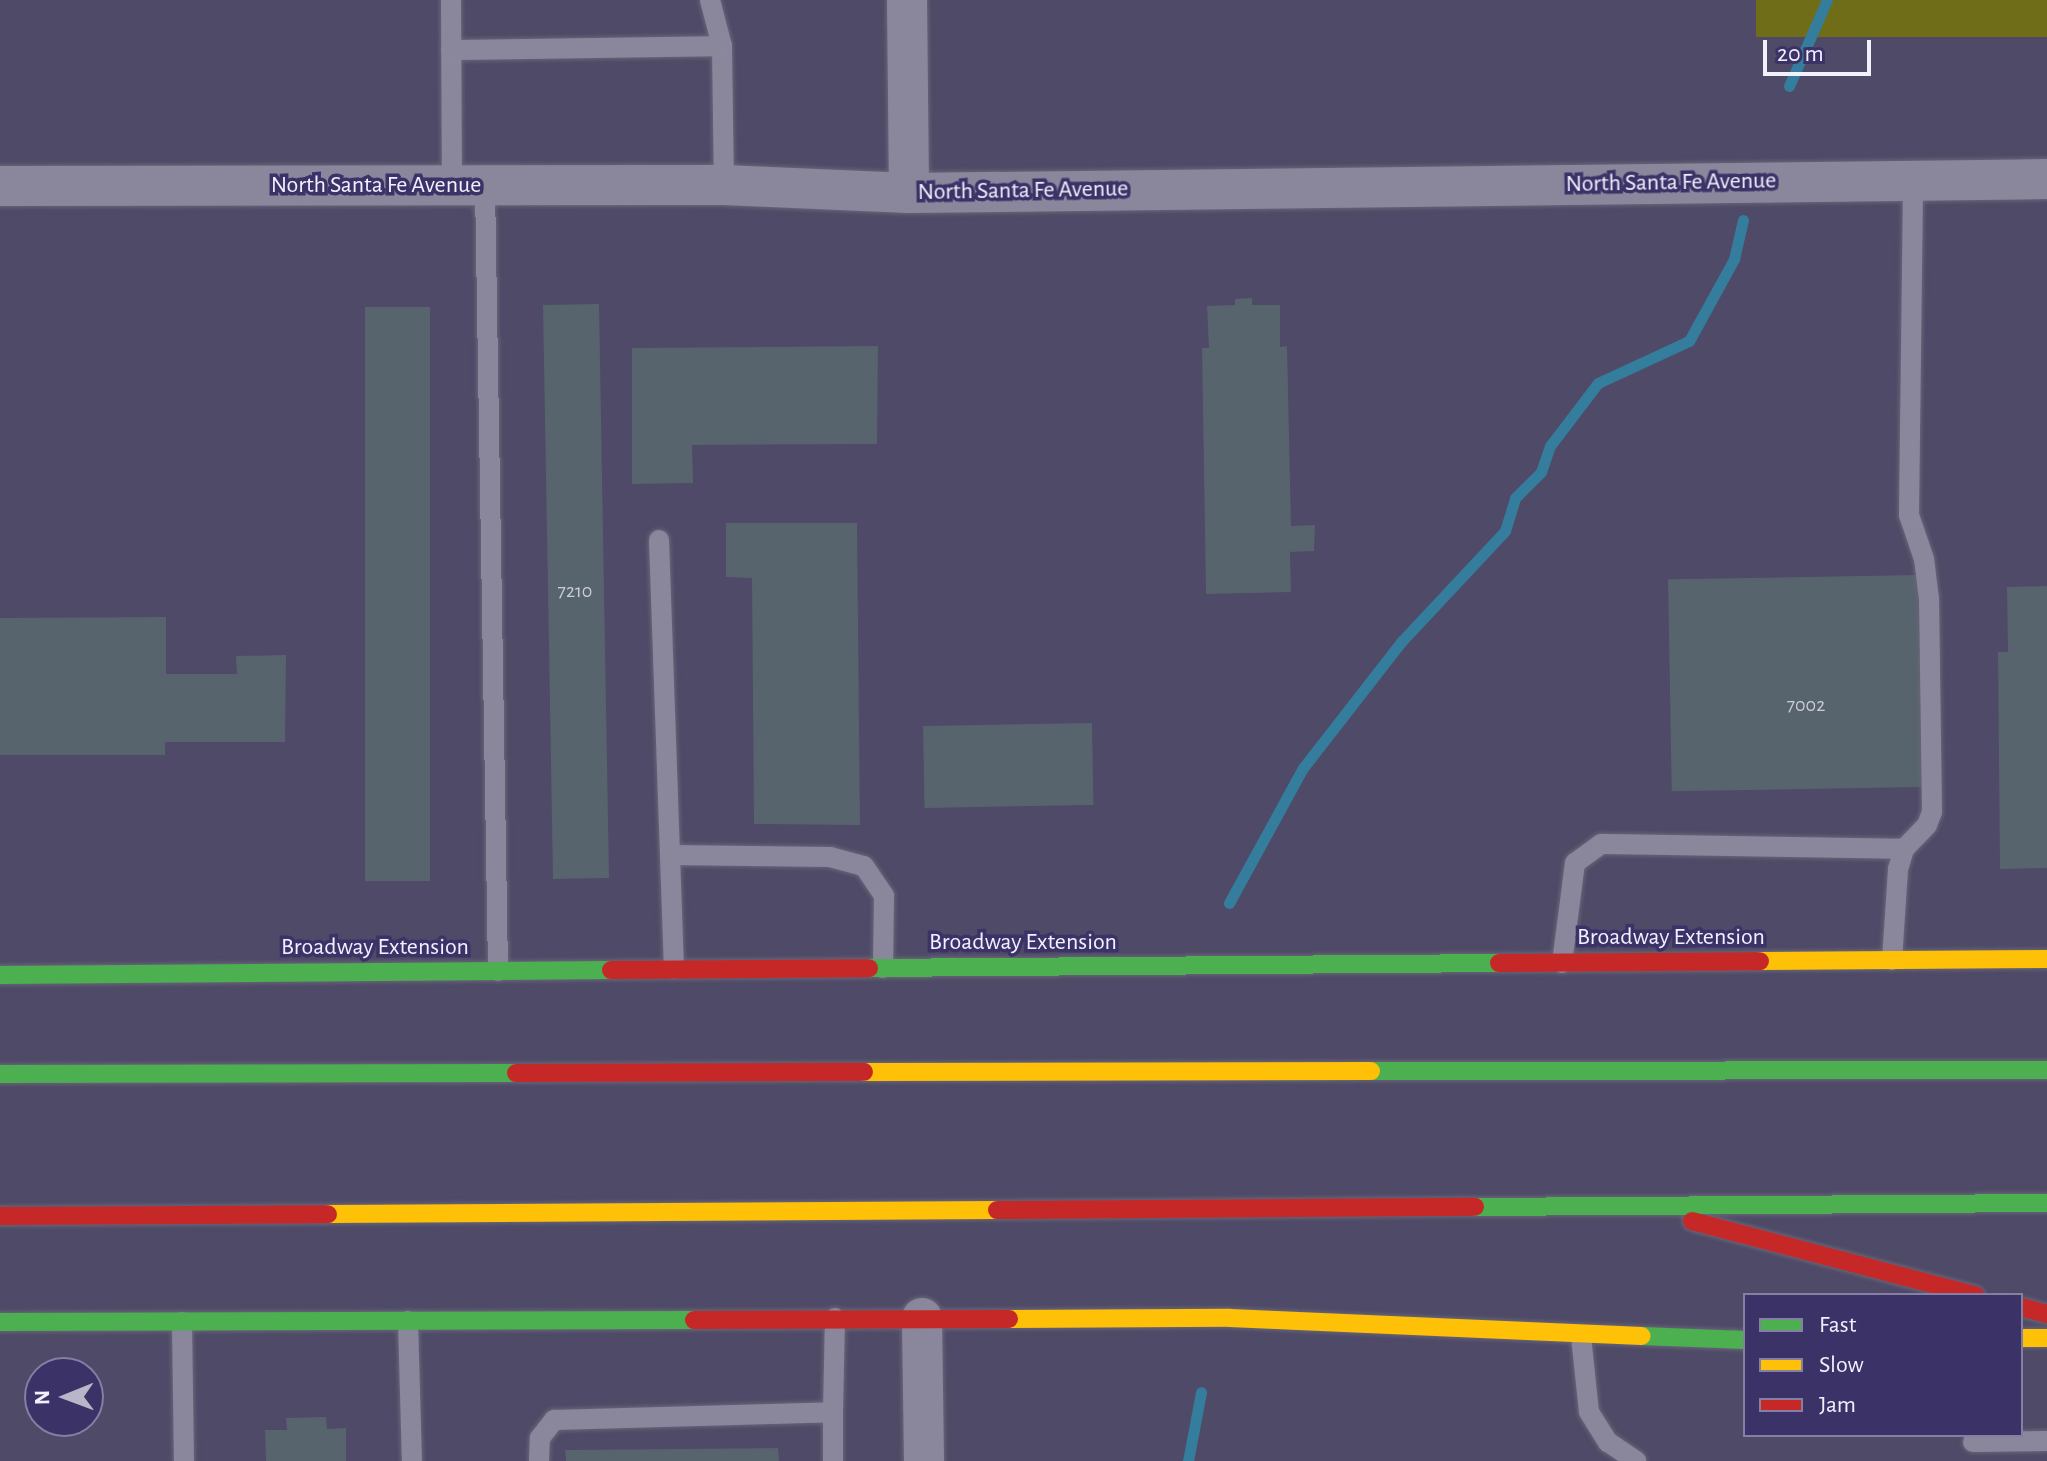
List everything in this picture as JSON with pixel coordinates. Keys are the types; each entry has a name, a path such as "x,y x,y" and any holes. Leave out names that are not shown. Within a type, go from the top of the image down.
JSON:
{"main road":[{"name":"Broadway Extension","path":"0,975 2047,959"},
{"path":"0,1074 2047,1070"},
{"path":"0,1216 2047,1203"},
{"path":"1636,1207 1967,1293"},
{"path":"2023,1308 2047,1314"},
{"path":"0,1322 922,1318 1356,1322 1581,1336 1743,1340"},
{"path":"2023,1338 2047,1338"}],"street":[{"path":"907,0 909,193"},
{"name":"North Santa Fe Avenue","path":"0,186 724,185 909,193 2047,179"},
{"path":"922,1318 924,1461"}],"lane":[{"path":"451,0 451,50 469,186 498,971"},
{"path":"710,0 722,46 724,185"},
{"path":"451,50 722,46"},
{"path":"1892,960 1894,903 1904,849 1927,825 1932,812 1929,599 1924,559 1909,515 1913,180"},
{"path":"659,540 674,969"},
{"path":"1562,963 1575,863 1601,844 1904,849"},
{"path":"670,855 830,857 864,866 884,896 883,968"},
{"path":"833,1461 835,1318"},
{"path":"408,1321 412,1461"},
{"path":"182,1322 184,1461"},
{"path":"1581,1336 1589,1412 1608,1442 1636,1461"},
{"path":"539,1461 540,1438 554,1420 833,1412"},
{"path":"1973,1442 2047,1441"}],"shaded area":[{"path":"1756,0 2047,0 2047,37 1756,37"}],"building":[{"path":"1252,298 1252,305 1280,305 1280,347 1287,346 1291,526 1315,525 1314,551 1290,552 1291,592 1206,594 1202,348 1209,348 1207,306 1235,305 1235,299"},
{"path":"599,304 609,878 553,879 543,305"},
{"path":"365,307 430,307 430,881 365,881"},
{"path":"878,346 877,444 692,445 693,483 632,484 632,348"},
{"path":"726,523 857,523 860,825 754,824 752,578 726,577"},
{"path":"1918,575 1922,787 1672,791 1668,579"},
{"path":"2047,586 2047,868 2000,869 1998,652 2008,652 2007,587"},
{"path":"166,617 166,674 237,674 236,656 286,655 285,742 165,742 165,755 0,755 0,618"},
{"path":"1092,723 1093,805 924,808 923,726"},
{"path":"326,1417 327,1429 346,1428 346,1461 266,1461 265,1430 287,1430 286,1418"},
{"path":"778,1448 779,1461 566,1461 565,1450"}],"waterway":[{"path":"1789,86 1827,0"},
{"path":"1229,903 1303,768 1402,641 1505,531 1515,498 1541,472 1550,446 1598,383 1689,341 1734,259 1743,220"},
{"path":"1188,1461 1201,1392"}],"traffic: fast":[{"path":"869,968 1499,963"},
{"path":"0,975 611,970"},
{"path":"1371,1071 2047,1070"},
{"path":"0,1074 516,1073"},
{"path":"1475,1207 2047,1203"},
{"path":"0,1322 694,1320"},
{"path":"1642,1336 1743,1340"}],"traffic: slow":[{"path":"1760,961 2047,959"},
{"path":"864,1072 1371,1071"},
{"path":"328,1214 997,1210"},
{"path":"1009,1319 1230,1318 1642,1336"},
{"path":"2023,1338 2047,1338"}],"traffic: jam":[{"path":"1499,963 1760,961"},
{"path":"611,970 869,968"},
{"path":"516,1073 864,1072"},
{"path":"997,1210 1475,1207"},
{"path":"0,1216 328,1214"},
{"path":"1692,1221 1967,1293"},
{"path":"2023,1308 2047,1314"},
{"path":"694,1320 1009,1319"}]}
